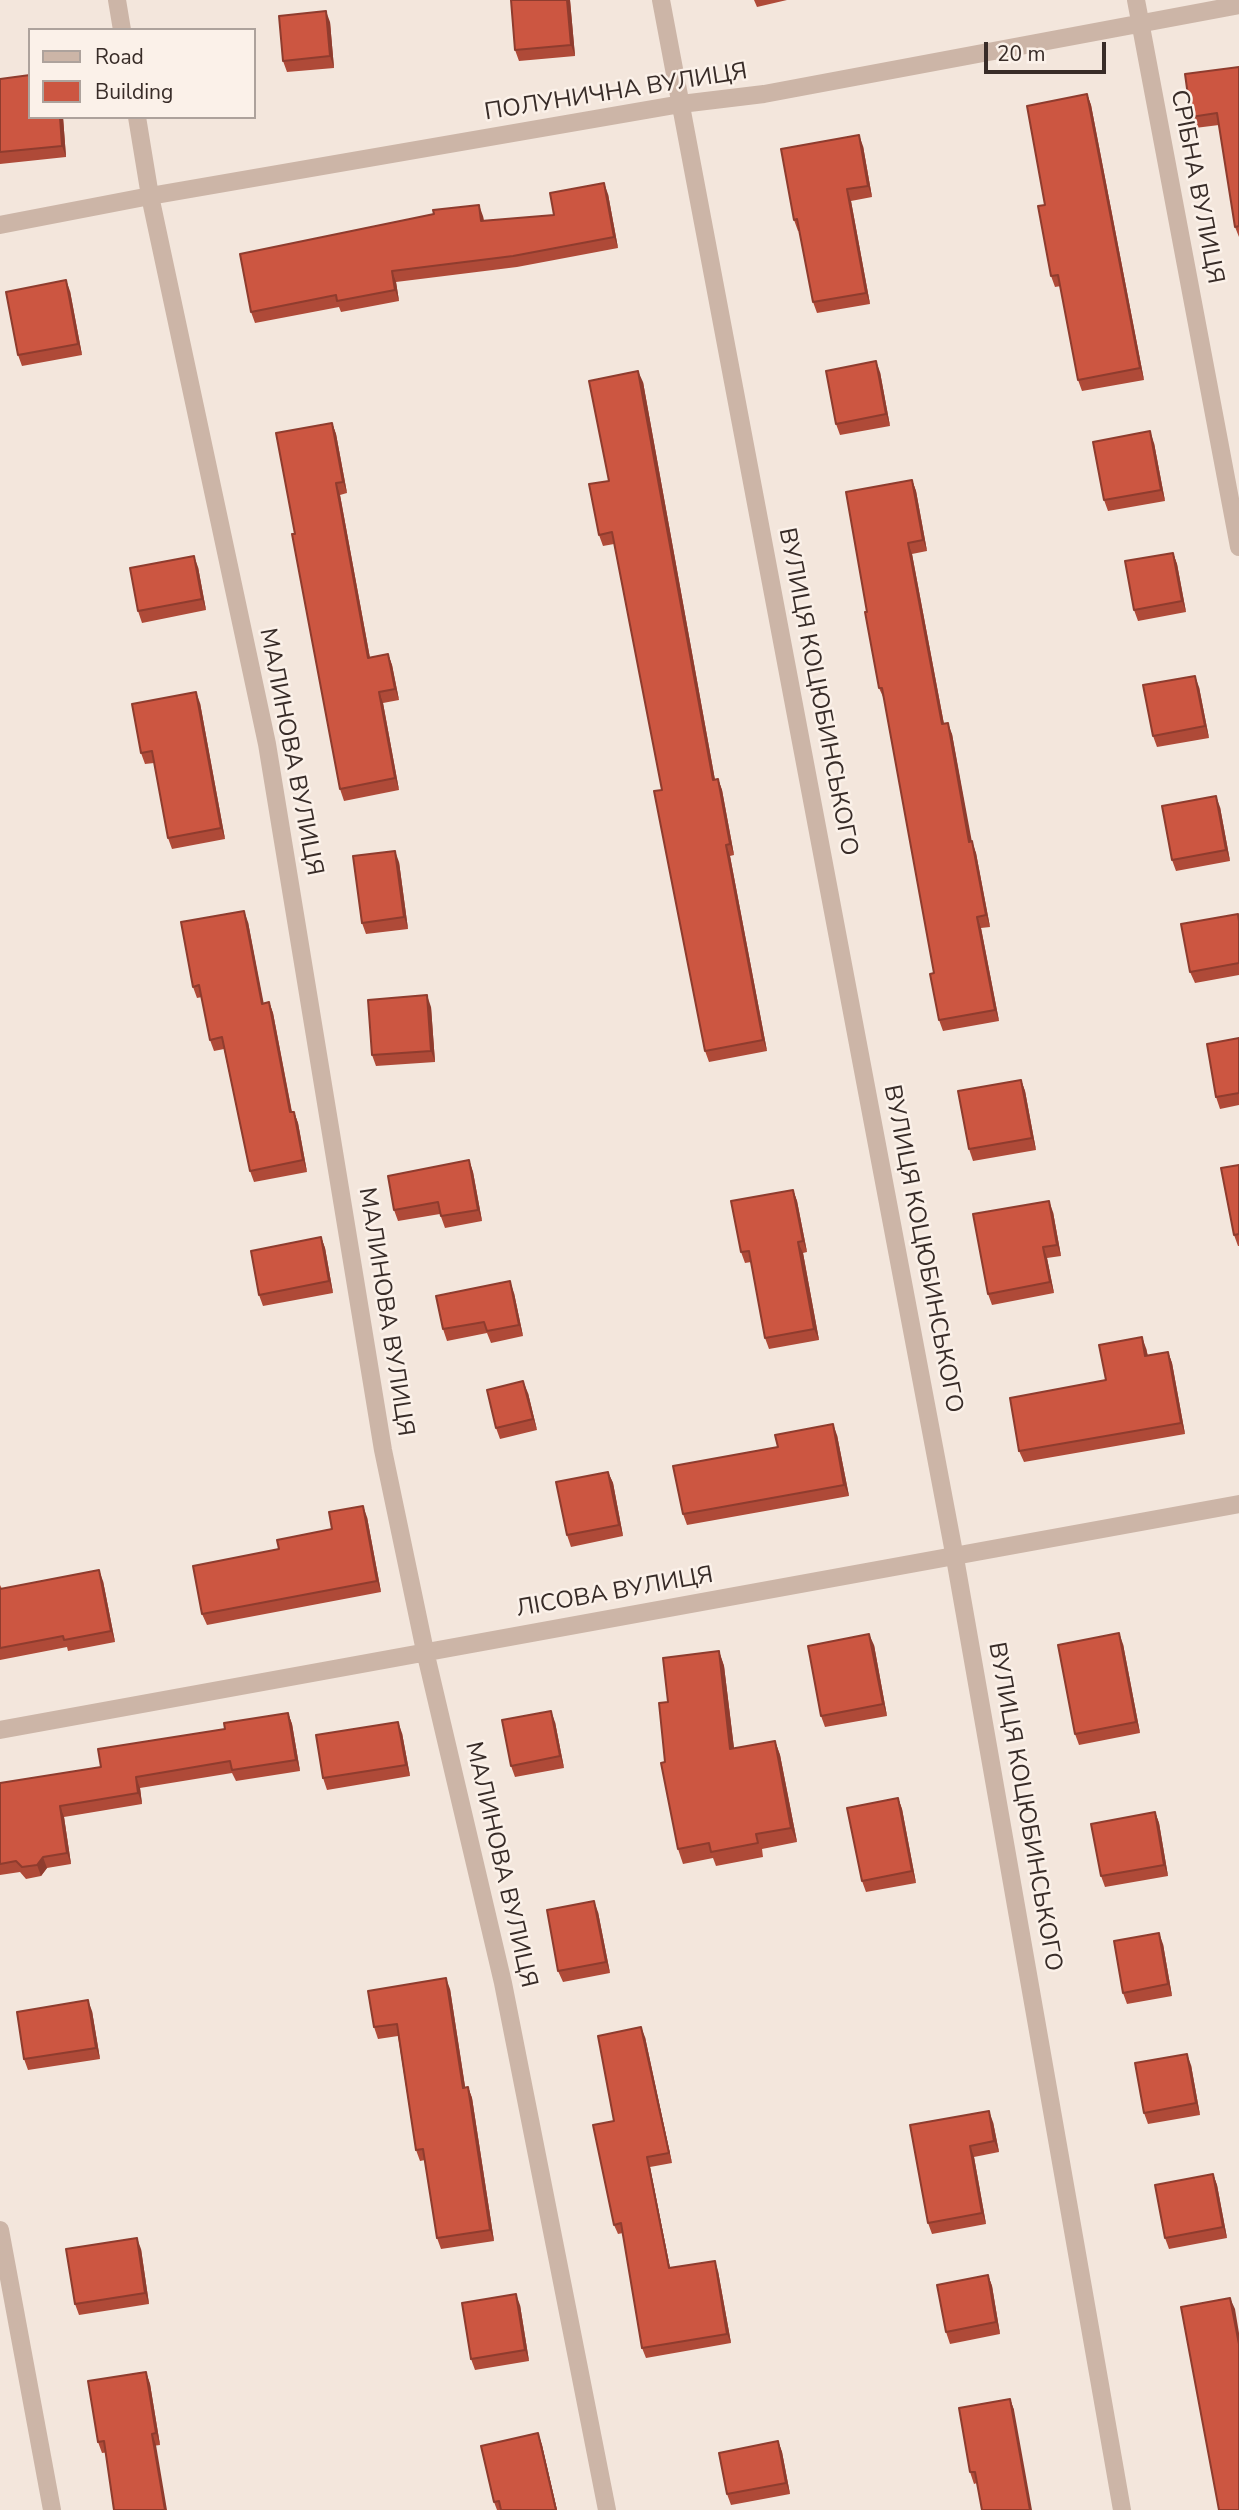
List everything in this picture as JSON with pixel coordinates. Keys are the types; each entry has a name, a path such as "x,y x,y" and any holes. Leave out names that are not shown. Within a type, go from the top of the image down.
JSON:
{"street":[{"path":"117,0 122,28"},
{"name":"ВУЛИЦЯ КОЦЮБИНСЬКОГО","path":"661,0 955,1558 1122,2510"},
{"name":"СРІБНА ВУЛИЦЯ","path":"1136,0 1239,547"},
{"name":"ПОЛУНИЧНА ВУЛИЦЯ","path":"0,225 150,196 681,104 764,94 1239,5"},
{"name":"МАЛИНОВА ВУЛИЦЯ","path":"137,119 150,196 267,744 383,1450 425,1651 503,1983 607,2510"},
{"name":"ЛІСОВА ВУЛИЦЯ","path":"0,1730 425,1651 955,1558 1239,1504"},
{"path":"0,2230 52,2510"}],"building":[{"path":"511,0 567,0 571,45 515,50"},
{"path":"326,11 330,56 283,61 279,16"},
{"path":"1239,67 1239,226 1235,227 1217,113 1191,117 1185,74"},
{"path":"28,75 28,119 60,119 62,146 0,152 0,79"},
{"path":"1087,94 1140,368 1078,380 1058,275 1051,276 1038,206 1045,205 1027,106"},
{"path":"859,135 868,186 847,189 866,293 813,302 781,149"},
{"path":"604,183 614,237 513,256 392,271 395,290 337,301 336,295 251,312 240,254 434,214 433,210 479,205 481,221 554,215 550,193"},
{"path":"66,280 78,344 18,355 6,292"},
{"path":"876,361 886,414 836,424 826,371"},
{"path":"638,371 713,780 718,779 730,844 726,845 763,1040 705,1051 654,791 662,790 612,532 599,535 589,484 609,481 589,381"},
{"path":"332,423 343,482 336,483 368,658 388,654 395,689 379,692 395,778 340,789 292,534 295,534 276,433"},
{"path":"1150,431 1161,490 1104,500 1093,442"},
{"path":"912,480 923,540 908,543 942,724 948,723 969,842 972,841 986,915 977,917 995,1010 939,1020 930,974 934,973 882,688 879,688 865,612 846,492"},
{"path":"1173,553 1182,601 1134,610 1125,561"},
{"path":"194,556 202,599 138,611 130,568"},
{"path":"1195,676 1205,726 1153,736 1143,685"},
{"path":"196,692 221,828 168,838 152,751 141,753 132,704"},
{"path":"1216,796 1226,850 1172,860 1162,806"},
{"path":"395,851 404,917 362,923 353,856"},
{"path":"244,911 262,1004 269,1002 290,1112 294,1112 303,1160 250,1171 222,1037 210,1040 199,985 193,987 181,922"},
{"path":"1238,914 1239,963 1190,972 1181,924"},
{"path":"427,995 431,1051 372,1055 368,1000"},
{"path":"1239,1038 1239,1093 1216,1097 1207,1044"},
{"path":"1021,1080 1032,1138 969,1149 958,1091"},
{"path":"469,1160 478,1210 441,1216 438,1202 394,1210 388,1176"},
{"path":"1239,1165 1239,1234 1234,1235 1221,1168"},
{"path":"793,1190 803,1241 798,1242 814,1329 765,1338 749,1251 741,1252 731,1201"},
{"path":"1049,1201 1057,1245 1043,1247 1050,1282 988,1294 973,1214"},
{"path":"321,1237 329,1281 259,1295 251,1251"},
{"path":"510,1281 519,1325 487,1331 484,1322 443,1329 436,1296"},
{"path":"1142,1337 1145,1356 1168,1352 1181,1423 1019,1451 1010,1398 1106,1380 1099,1345"},
{"path":"523,1381 533,1419 496,1428 487,1390"},
{"path":"833,1424 844,1485 683,1514 673,1466 778,1447 775,1435"},
{"path":"608,1472 619,1525 567,1535 556,1482"},
{"path":"363,1506 377,1581 202,1614 193,1566 279,1549 277,1540 332,1529 329,1512"},
{"path":"99,1570 111,1631 64,1640 63,1636 0,1648 0,1589"},
{"path":"1119,1633 1136,1722 1075,1734 1058,1645"},
{"path":"869,1634 883,1704 821,1716 808,1646"},
{"path":"719,1651 730,1749 775,1741 791,1828 756,1834 758,1843 711,1852 709,1843 678,1849 661,1763 665,1762 659,1703 668,1702 663,1658"},
{"path":"551,1711 560,1756 511,1766 502,1720"},
{"path":"288,1713 296,1760 232,1770 230,1761 136,1777 138,1793 60,1806 67,1853 43,1857 37,1865 22,1867 16,1861 0,1864 0,1783 101,1767 98,1749 225,1729 224,1723"},
{"path":"398,1722 406,1765 323,1778 316,1735"},
{"path":"898,1798 912,1871 862,1881 847,1808"},
{"path":"1155,1812 1164,1865 1101,1876 1091,1824"},
{"path":"594,1901 606,1962 558,1971 547,1910"},
{"path":"1159,1933 1168,1984 1123,1993 1114,1941"},
{"path":"446,1978 463,2088 468,2087 490,2230 437,2238 423,2149 416,2150 397,2024 374,2027 368,1991"},
{"path":"88,2000 96,2048 24,2059 17,2012"},
{"path":"641,2027 669,2153 647,2157 669,2268 715,2261 727,2334 642,2348 621,2223 614,2225 593,2125 614,2121 598,2036"},
{"path":"1187,2054 1196,2103 1144,2113 1135,2063"},
{"path":"989,2111 994,2141 970,2146 982,2213 928,2223 910,2125"},
{"path":"1213,2174 1223,2227 1165,2238 1155,2185"},
{"path":"137,2238 145,2293 75,2304 66,2249"},
{"path":"988,2275 996,2322 946,2332 937,2285"},
{"path":"516,2294 525,2350 471,2359 462,2303"},
{"path":"1230,2298 1239,2344 1239,2510 1219,2510 1181,2307"},
{"path":"146,2372 156,2433 152,2434 165,2510 114,2510 104,2441 98,2442 88,2381"},
{"path":"1010,2399 1030,2510 982,2510 975,2472 970,2472 959,2408"},
{"path":"538,2433 556,2510 501,2510 499,2501 494,2502 481,2446"},
{"path":"778,2441 786,2483 727,2494 719,2453"}]}
